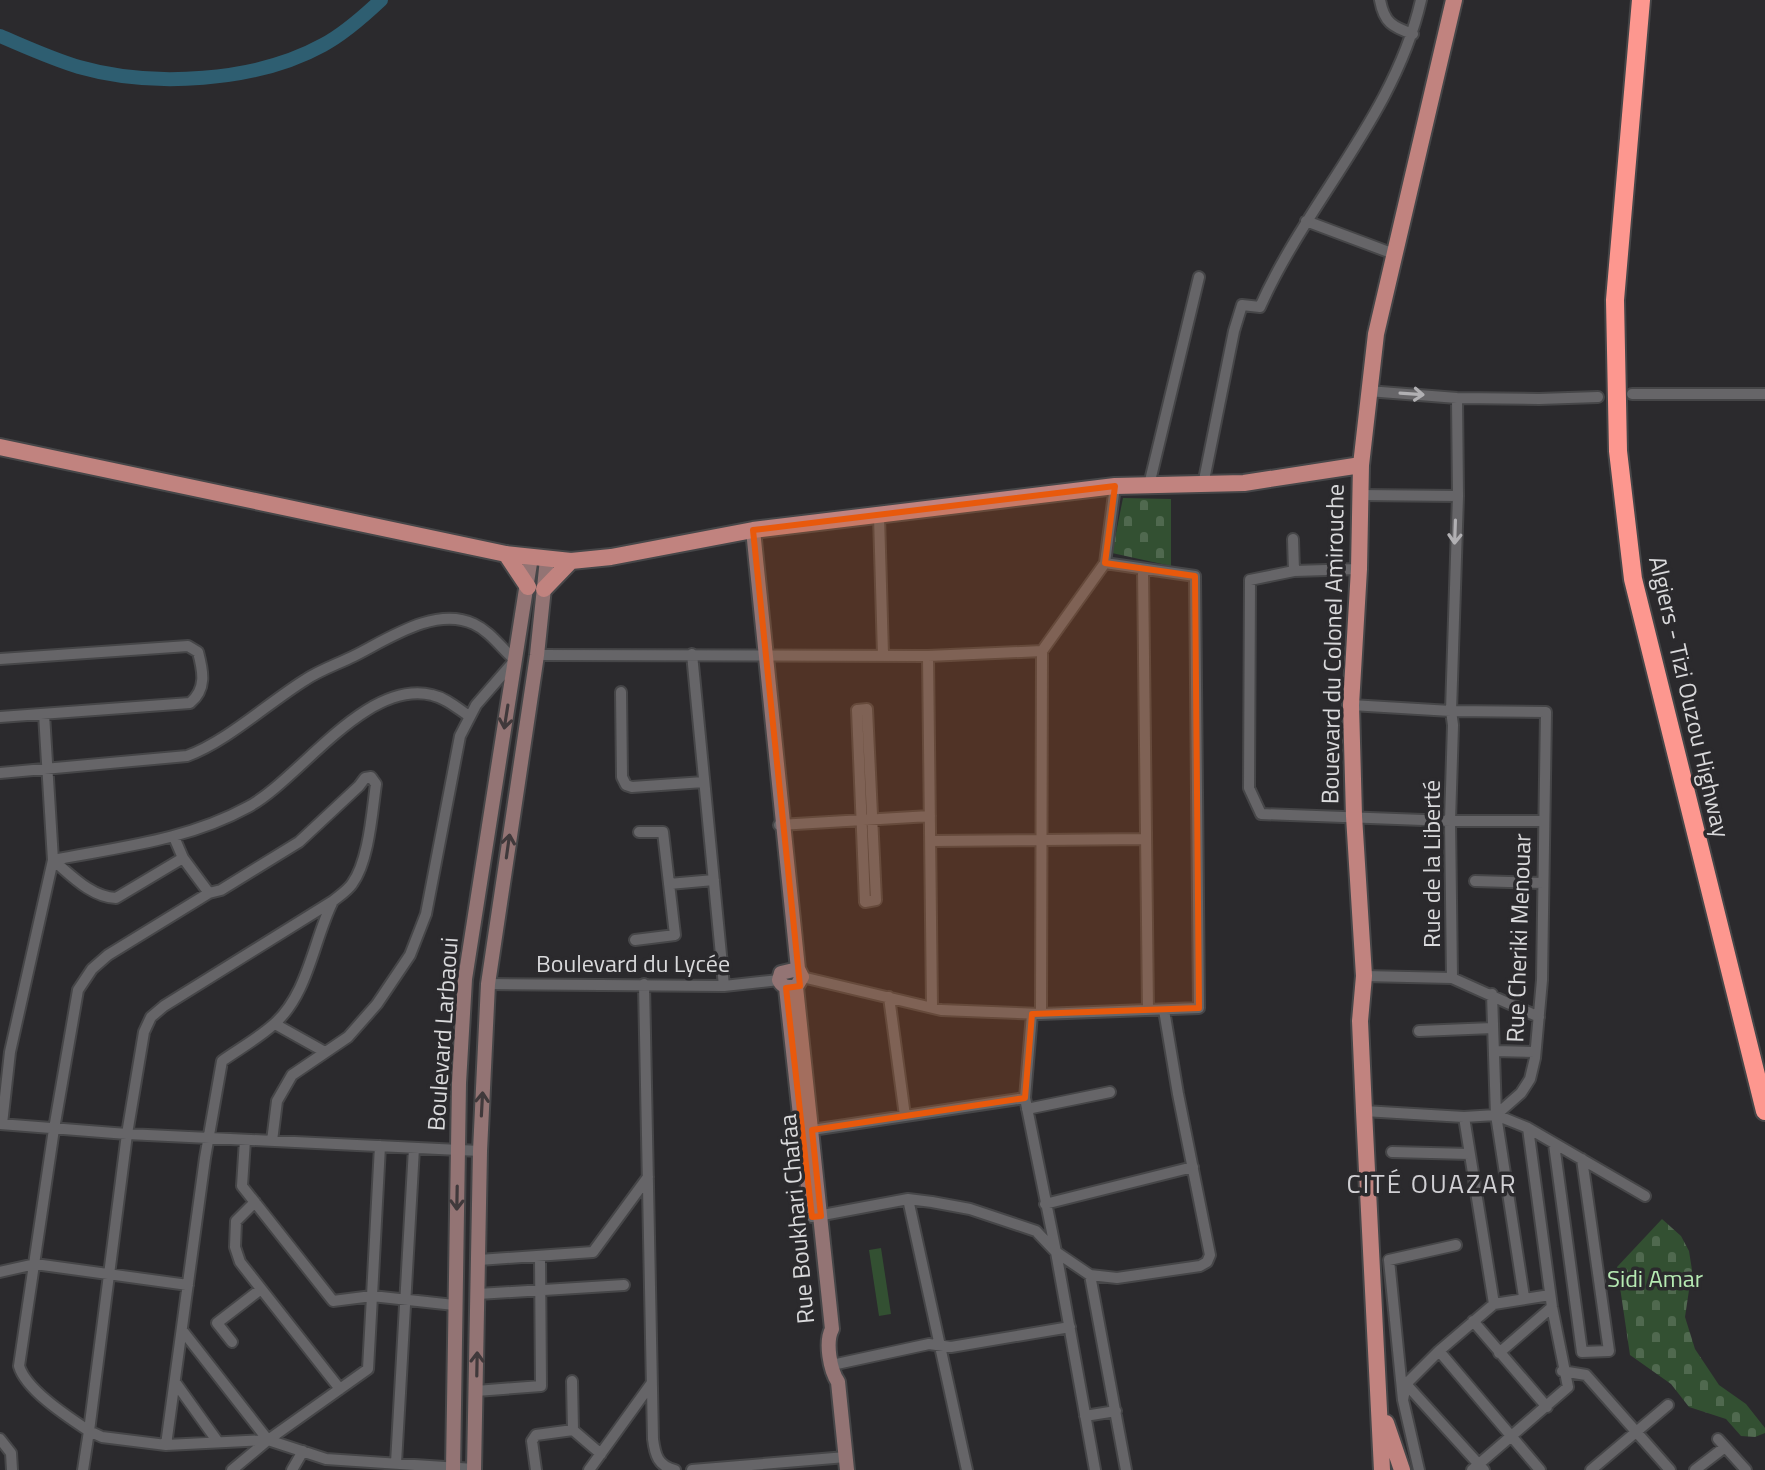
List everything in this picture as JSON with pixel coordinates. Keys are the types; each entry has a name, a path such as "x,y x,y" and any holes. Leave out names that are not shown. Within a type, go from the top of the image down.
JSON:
{"highway":[{"name":"Algiers - Tizi Ouzou Highway","path":"1641,0 1615,300 1618,451 1633,579 1765,1111"},
{"name":"Algiers - Tizi Ouzou Highway","path":"1652,0 1626,261 1624,335 1631,473 1638,538 1656,629 1765,1066"}],"main road":[{"name":"Bouevard du Colonel Amirouche","path":"1385,1470 1378,1394 1360,1021 1364,976 1351,705 1361,465 1376,334 1454,0"},
{"path":"0,447 506,554 571,561 629,555 750,531 1115,486 1244,483 1361,465"},
{"name":"Rue Boukhari Chafaa","path":"750,531 782,825 792,978 816,1217"},
{"path":"506,554 536,588 571,561"},
{"name":"Boulevard Larbaoui","path":"474,1470 480,1151 488,984 537,655 539,558"},
{"name":"Boulevard Larbaoui","path":"453,1469 454,1305 465,979 510,655 536,588"},
{"name":"Rue Boukhari Chafaa","path":"792,978 812,1130 823,1330 828,1336 832,1370"},
{"path":"832,1370 838,1382 842,1464"},
{"name":"Bouevard du Colonel Amirouche","path":"1378,1394 1401,1470"},
{"path":"1385,1470 1401,1470"}],"street":[{"path":"1380,0 1384,18 1390,26 1413,34"},
{"path":"1203,485 1239,313 1246,304 1260,307 1279,265 1391,85 1413,34 1421,0"},
{"path":"1306,221 1394,254"},
{"path":"1149,485 1199,277"},
{"path":"1368,391 1457,398 1598,397"},
{"path":"1632,394 1765,394"},
{"name":"Rue de la Liberté","path":"1364,976 1452,978 1450,821 1458,496 1457,398"},
{"path":"1095,1470 1026,1103 1036,1014 1042,840 1042,651 1105,563 1115,486"},
{"path":"1360,495 1458,496"},
{"path":"879,516 883,655"},
{"path":"1293,539 1294,571"},
{"path":"1105,563 1143,569 1148,1010"},
{"name":"Boulevard du Lycée","path":"488,984 724,986 792,978 932,1007 1036,1014 1199,1008 1195,576 1143,569"},
{"path":"1359,569 1294,571 1250,580 1249,788 1261,814 1544,821"},
{"path":"0,773 176,759 203,750 308,678 395,634 435,620 453,619 473,623 510,655 503,672 469,716 460,736 422,929 410,955 377,1004 348,1037 292,1075 277,1101 272,1141"},
{"path":"0,659 188,646 198,652 203,684 202,690 190,703 0,717"},
{"path":"537,655 928,656 1042,651"},
{"path":"692,654 724,986"},
{"path":"928,656 932,1007"},
{"path":"621,692 622,777 626,785 704,782"},
{"path":"53,860 174,837 201,829 249,807 273,791 291,771 355,719 403,695 421,694 448,702 469,716"},
{"path":"1351,705 1451,711"},
{"path":"867,819 865,902 876,900 867,819 857,710 867,709 867,819"},
{"name":"Rue Cheriki Menouar","path":"1451,711 1546,712 1542,980 1535,1052 1530,1079 1521,1093 1496,1115"},
{"path":"44,714 53,860 4,1063 1,1124 127,1134 480,1151"},
{"path":"83,1470 89,1431 127,1134 144,1032 151,1017 164,1006 333,901 351,885 359,871 376,784 371,777 365,778 299,842 108,955 82,982 76,998 54,1129 19,1366 21,1374 66,1416 89,1431 102,1437 166,1445 268,1440 303,1451 326,1464 474,1470"},
{"path":"782,825 930,816"},
{"path":"635,940 675,935 663,832 639,832"},
{"path":"174,837 183,858 209,893"},
{"path":"931,841 1146,839"},
{"path":"53,860 79,882 107,897 116,898 183,858"},
{"path":"669,884 714,880"},
{"path":"1475,881 1543,883"},
{"path":"166,1445 222,1061 275,1024 301,984 333,901"},
{"path":"1452,978 1539,1017"},
{"path":"644,984 656,1456 675,1470"},
{"path":"1492,994 1496,1115 1524,1297"},
{"path":"889,997 905,1116"},
{"path":"816,1217 908,1199 970,1209 1036,1231 1056,1252 1090,1275 1117,1278 1200,1266 1207,1262 1210,1255 1164,1010"},
{"path":"275,1024 325,1052"},
{"path":"1419,1031 1493,1028"},
{"path":"1494,1051 1535,1052"},
{"path":"812,1130 1110,1092"},
{"path":"1364,1111 1464,1117 1496,1115 1528,1128 1645,1196"},
{"path":"1464,1117 1494,1304"},
{"path":"1406,1384 1478,1468 1568,1387 1562,1371 1550,1295 1528,1128"},
{"path":"245,1140 242,1186 333,1301 372,1296 454,1305"},
{"path":"1554,1144 1582,1352 1609,1351 1582,1159"},
{"path":"232,1470 268,1440 368,1369 380,1146"},
{"path":"389,1465 414,1148"},
{"path":"1392,1152 1470,1154"},
{"path":"1045,1204 1193,1167"},
{"path":"479,1260 593,1252 648,1177"},
{"path":"908,1199 967,1470"},
{"path":"255,1202 236,1221 235,1247 240,1262 340,1389"},
{"path":"1419,1470 1403,1400 1389,1260 1456,1245"},
{"path":"476,1391 541,1386 540,1257"},
{"path":"0,1272 35,1264 188,1285"},
{"path":"1090,1275 1126,1470"},
{"path":"478,1294 624,1285"},
{"path":"232,1342 217,1323 261,1289"},
{"path":"1403,1400 1406,1384 1494,1304 1550,1295"},
{"path":"1499,1353 1552,1307"},
{"path":"1473,1321 1547,1407"},
{"path":"832,1370 929,1344 951,1347 1070,1327"},
{"path":"182,1330 268,1440"},
{"path":"1439,1351 1540,1470"},
{"path":"1562,1371 1586,1375 1670,1470"},
{"path":"572,1381 573,1430 601,1454"},
{"path":"175,1382 218,1442"},
{"path":"589,1470 652,1383"},
{"path":"1591,1470 1668,1405"},
{"path":"1085,1416 1116,1411"},
{"path":"536,1470 532,1441 536,1435 573,1430"},
{"path":"0,1439 11,1453 12,1470"},
{"path":"1695,1470 1721,1443 1746,1470"},
{"path":"292,1470 303,1451"},
{"path":"696,1470 842,1464"}],"highlighted area":[{"path":"1115,486 1105,563 1195,576 1199,1008 1032,1014 1025,1098 812,1130 821,1216 812,1217 786,988 800,986 753,530"}],"green space":[{"path":"1123,498 1171,499 1171,566 1112,553"},
{"name":"Sidi Amar","path":"1662,1219 1681,1236 1689,1251 1692,1270 1685,1317 1695,1349 1719,1385 1746,1404 1765,1428 1765,1433 1755,1437 1741,1436 1726,1419 1689,1407 1671,1384 1630,1355 1617,1267"},
{"path":"881,1248 891,1314 879,1316 869,1250"}],"waterway":[{"path":"0,36 69,64 108,74 138,78 203,78 236,74 296,57 339,36 381,0"}],"district":[{"name":"CITÉ OUAZAR","path":"1432,1184"}]}
